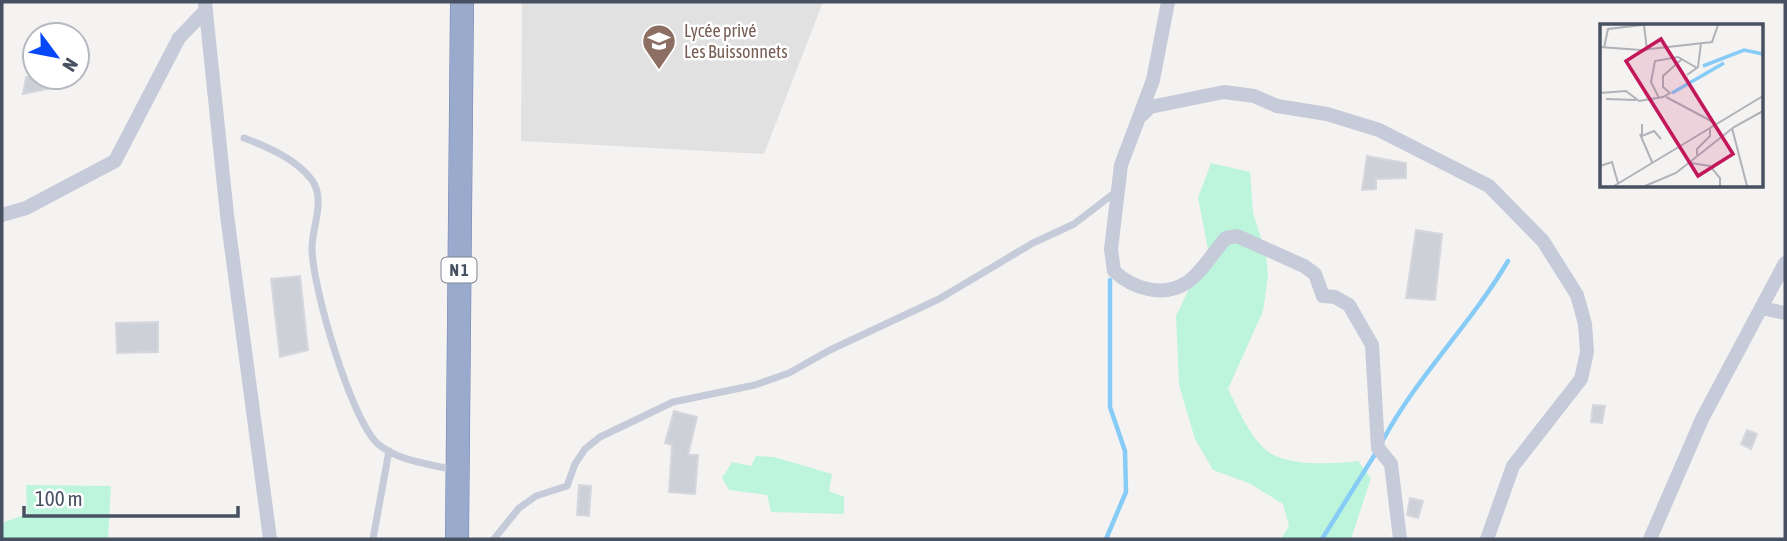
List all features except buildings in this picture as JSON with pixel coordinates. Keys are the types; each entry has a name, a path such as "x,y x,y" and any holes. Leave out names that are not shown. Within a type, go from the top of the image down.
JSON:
{"highway":[{"name":"N 1","path":"457,539 462,2"}],"street":[{"path":"1168,2 1153,80 1121,165 1111,249 1114,271 1136,287 1156,291 1187,283 1226,237 1237,236 1304,266 1315,274 1323,296 1335,297 1349,304 1372,345 1378,448 1391,464 1400,539"},
{"path":"2,215 26,208 115,161 132,133 155,78 179,38 205,6"},
{"path":"205,6 228,215 270,539"},
{"path":"1142,115 1150,107 1224,92 1357,122 1489,186 1543,241 1577,295 1585,324 1584,365 1581,379 1513,466 1487,539"},
{"path":"1650,539 1702,419 1785,263"},
{"path":"1761,308 1785,313"}],"lane":[{"path":"244,138 292,162 313,182 319,208 312,251 330,335 360,421 370,435 389,451 458,470"},
{"path":"494,539 519,508 536,496 567,486 575,464 585,449 600,437 673,402 755,385 789,373 830,350 939,299 1033,243 1074,223 1118,191"},
{"path":"373,539 389,451"}],"shaded area":[{"name":"Lycée privé Les Buissonnets","path":"522,2 823,2 764,154 521,141"}],"green space":[{"path":"1211,163 1250,172 1253,213 1266,254 1268,276 1263,311 1228,389 1254,437 1275,455 1310,463 1358,461 1371,478 1351,539 1281,539 1289,526 1283,504 1251,484 1213,470 1195,439 1179,385 1176,316 1208,249 1198,198"},
{"path":"756,456 774,457 832,474 829,491 844,497 844,514 771,512 767,495 729,490 722,478 732,462 751,466"},
{"path":"26,485 111,486 108,539 2,539 2,523 27,514"}],"waterway":[{"path":"1383,440 1412,393 1478,306 1508,261"},
{"path":"1106,539 1126,492 1125,451 1110,407 1110,280"},
{"path":"1322,539 1377,451"}],"place":[{"name":"Lycée privé Les Buissonnets","path":"659,71"}]}
